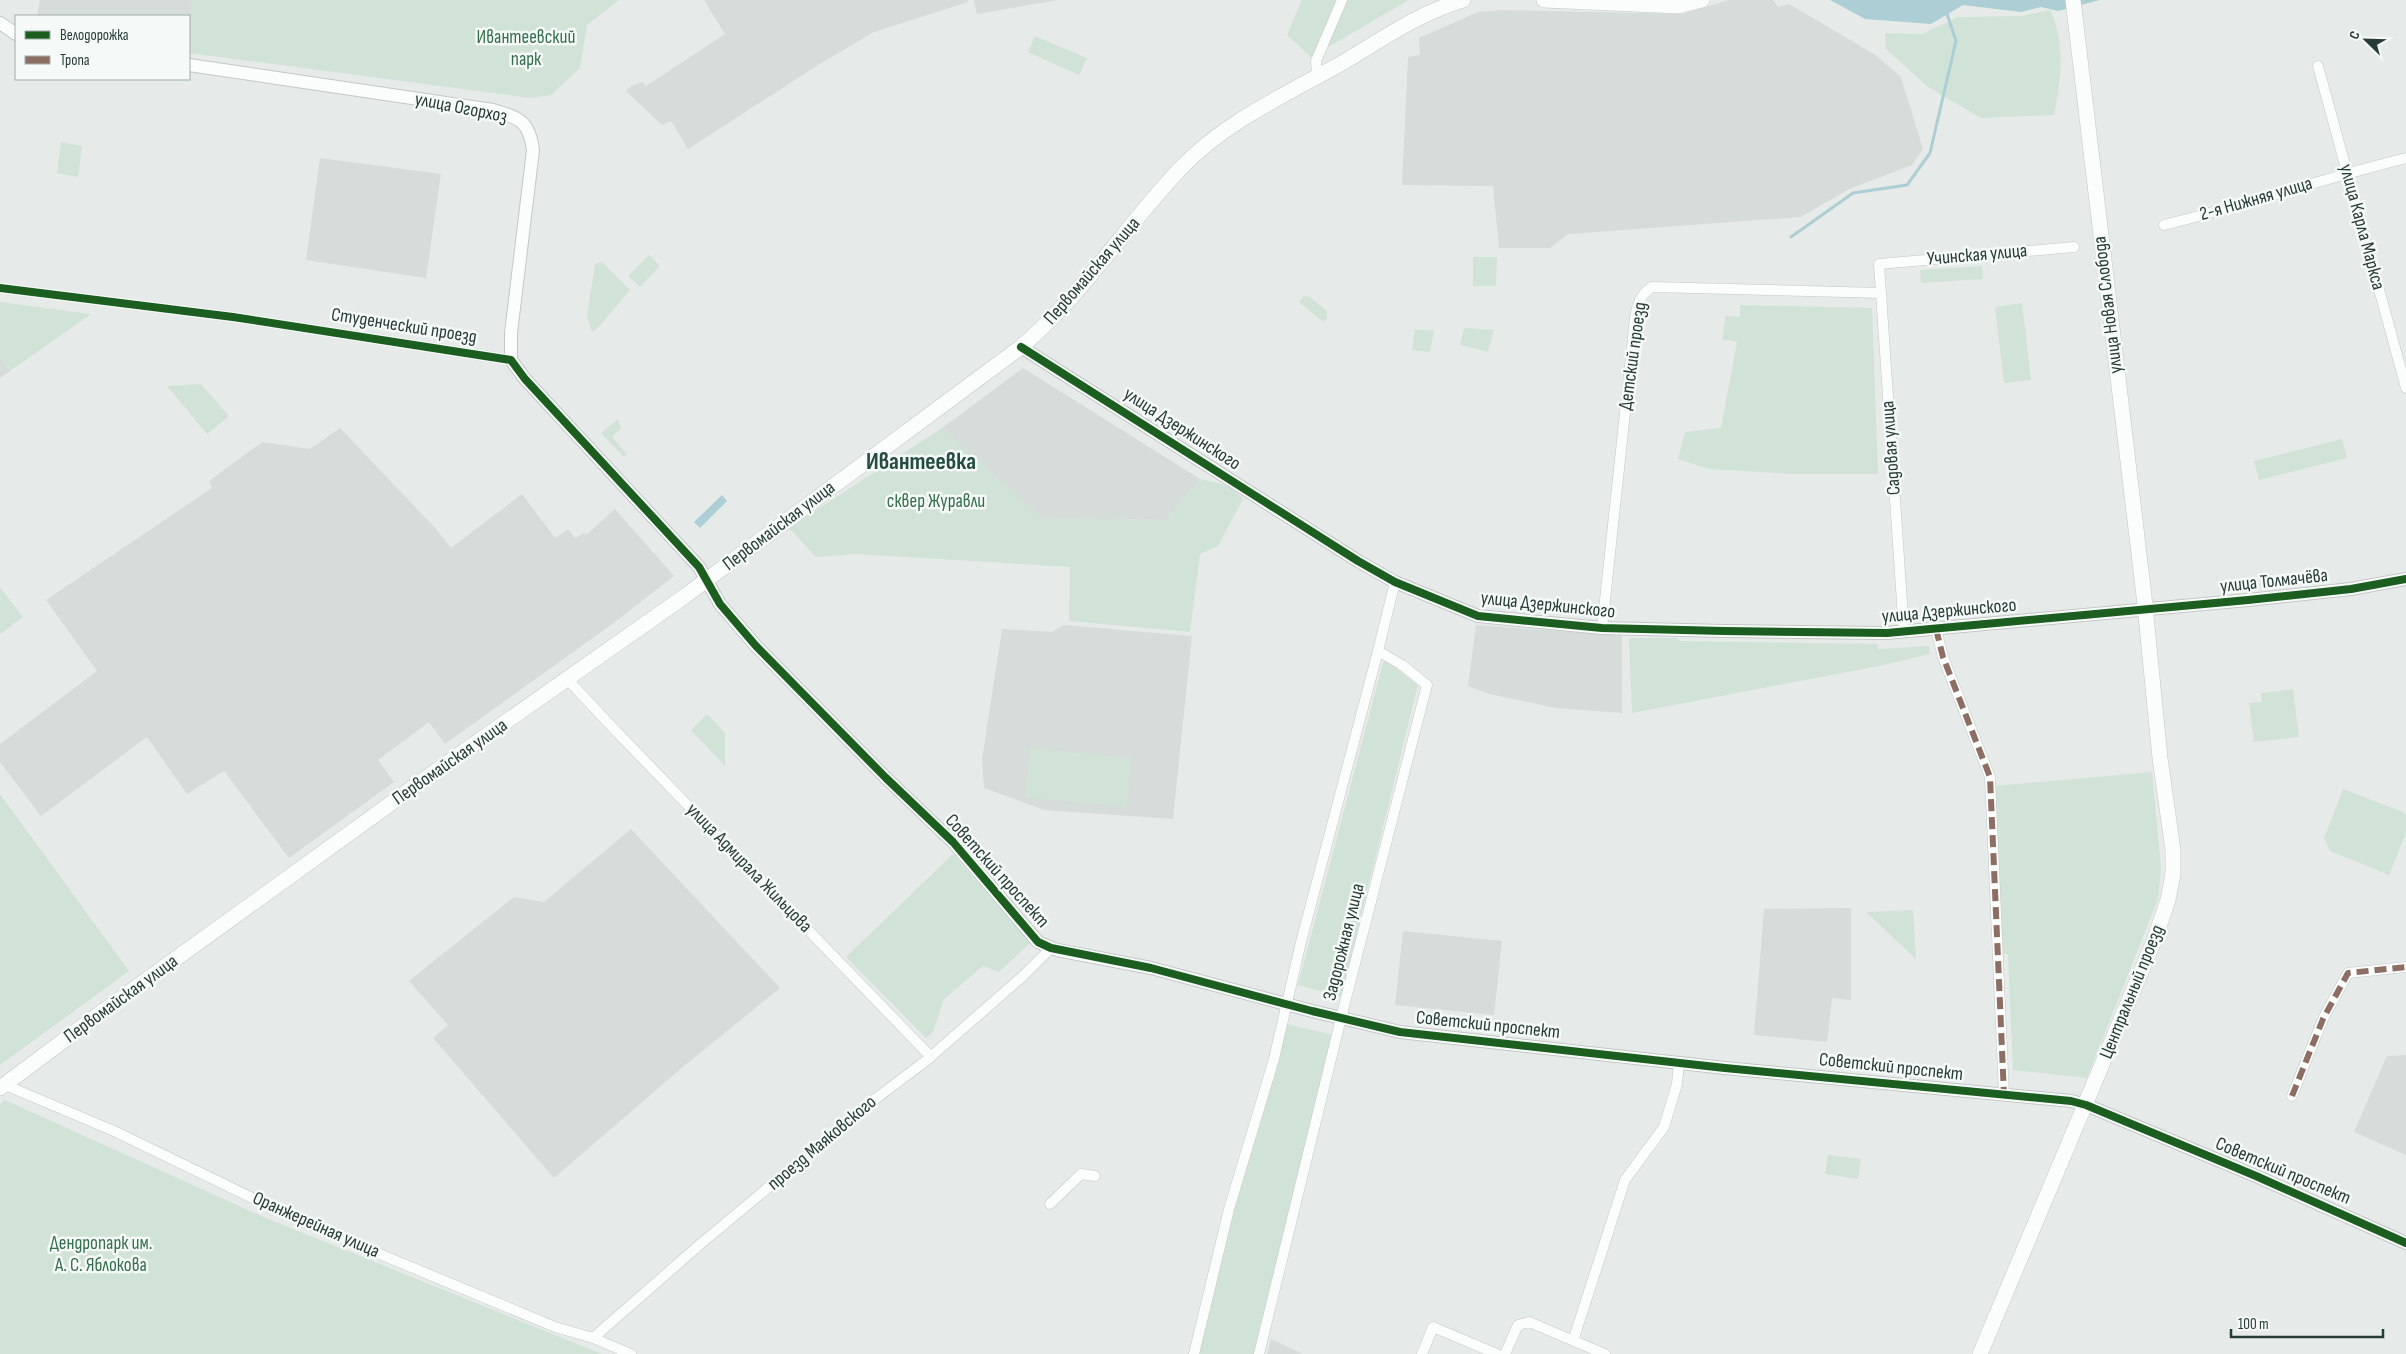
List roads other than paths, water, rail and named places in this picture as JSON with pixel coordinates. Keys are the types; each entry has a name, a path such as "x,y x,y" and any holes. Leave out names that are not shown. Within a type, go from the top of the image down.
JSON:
{"main road":[{"name":"Первомайская улица","path":"2,1087 102,1012 433,773 568,680 706,581 1021,347 1070,300 1179,170 1200,149 1232,126 1430,12 1463,0"},
{"path":"1544,0 1678,6 1700,1"},
{"name":"улица Новая Слобода","path":"2073,0 2146,609"},
{"name":"Центральный проезд","path":"1980,1354 2154,941 2168,900 2173,874 2173,850 2160,758 2146,609"}],"street":[{"path":"1318,76 1316,61 1342,0"},
{"path":"0,24 15,33"},
{"name":"улица Огорхоз","path":"190,65 493,110 512,116 525,123 531,134 533,150 511,333 511,360"},
{"name":"улица Карла Маркса","path":"2318,66 2406,388"},
{"name":"2-я Нижняя улица","path":"2164,225 2214,213 2346,172 2406,158"},
{"name":"Учинская улица","path":"1880,264 2074,247"},
{"name":"Садовая улица","path":"1880,264 1904,632"},
{"name":"Студенческий проезд","path":"0,288 233,317 511,360"},
{"name":"Детский проезд","path":"1602,628 1632,347 1638,302 1643,292 1652,288 1881,293"},
{"name":"улица Дзержинского","path":"1021,347 1323,540 1395,582 1478,616 1602,628 1784,632 1904,632 2146,609"},
{"path":"511,360 525,379 699,567 706,581"},
{"name":"улица Толмачёва","path":"2146,609 2351,589 2406,579"},
{"name":"Советский проспект","path":"706,581 720,604 779,670 953,842 1038,942 1051,948 1151,968 1286,1005 1406,1033 1679,1063 2071,1101 2086,1105 2264,1179 2406,1243"},
{"path":"1194,1354 1229,1209 1274,1059 1286,1005 1395,582"},
{"path":"1936,629 1942,657 1990,777 2004,1095"},
{"name":"Задорожная улица","path":"1259,1354 1427,685 1402,664 1378,651"},
{"name":"улица Адмирала Жильцова","path":"568,680 930,1057"},
{"name":"проезд Маяковского","path":"593,1338 697,1247 862,1109 930,1057 1023,976 1051,948"},
{"path":"2292,1096 2323,1019 2348,973 2406,967"},
{"path":"1573,1341 1625,1180 1664,1127 1677,1084 1679,1063"},
{"name":"Оранжерейная улица","path":"2,1087 114,1131 298,1220 555,1327 593,1338 631,1354"},
{"path":"1050,1204 1081,1174 1095,1176"},
{"path":"1505,1354 1518,1325 1530,1322 1605,1354"},
{"path":"1422,1354 1433,1327 1497,1354"}],"water":[{"path":"1830,0 2100,0 2058,11 2041,7 2021,12 1963,5 1931,24 1865,19"},
{"path":"722,495 727,501 700,528 694,522"}],"waterway":[{"path":"1791,237 1853,193 1907,185 1930,153 1956,41 1947,14"}],"district":[{"name":"Ивантеевка","path":"921,461"}],"park label":[{"name":"Ивантеевский парк","path":"526,48"},
{"name":"сквер Журавли","path":"936,501"},
{"name":"Дендропарк им. А. С. Яблокова","path":"101,1254"}]}
